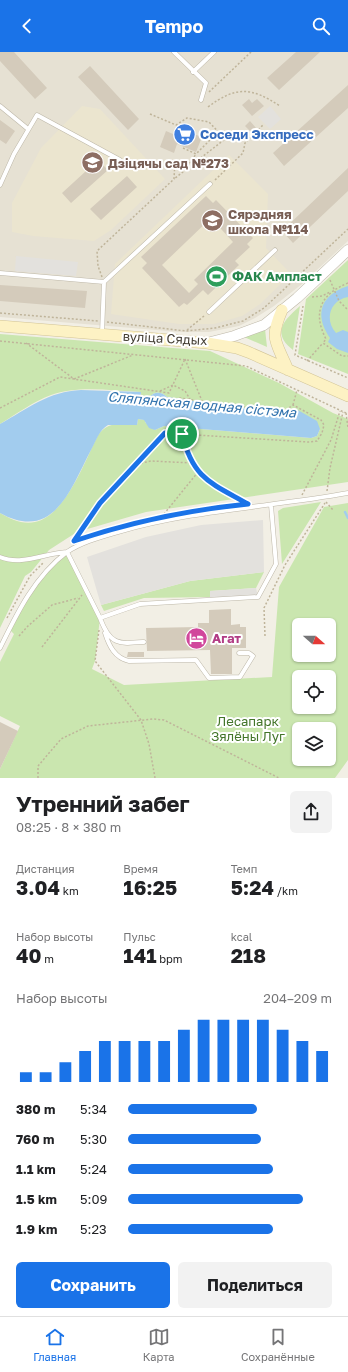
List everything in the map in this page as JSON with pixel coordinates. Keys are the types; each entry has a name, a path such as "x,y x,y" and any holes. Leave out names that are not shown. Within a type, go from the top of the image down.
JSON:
{"main road":[{"path":"282,310 275,328 274,336 288,370"},
{"name":"вуліца Сядых","path":"0,326 207,343"},
{"path":"207,343 237,348 348,396"}],"street":[{"name":"вуліца Сядых","path":"207,343 264,325 348,250"}],"lane":[{"path":"174,52 206,83 201,100"},
{"path":"193,72 214,52"},
{"path":"0,106 28,129"},
{"path":"0,185 14,154 37,115 120,160"},
{"path":"0,171 5,174"},
{"path":"102,334 104,282 210,184"},
{"path":"209,312 275,250"},
{"path":"0,273 104,282"},
{"path":"0,648 20,607 38,582 68,552 92,540 143,525 220,511 272,505 348,493"},
{"path":"100,618 140,604 258,597 276,564 272,505"},
{"path":"0,557 14,560 27,560 52,553 68,552"},
{"path":"68,552 100,618 109,645 122,660 128,662 196,660 209,678 240,677 253,656 249,653 239,653"},
{"path":"105,633 119,642 144,642"}],"path":[{"path":"201,100 251,52"},
{"path":"208,107 219,98 235,91 256,93 280,106"},
{"path":"104,282 98,266 97,251 174,179 225,139 209,122 187,118 176,125 150,114"},
{"path":"210,184 243,153 245,143 264,124"},
{"path":"183,172 196,154 218,132"},
{"path":"183,148 196,154"},
{"path":"174,179 175,161"},
{"path":"0,313 186,331 214,328 243,321 264,308 348,229"},
{"path":"306,361 326,339 319,320 320,308 333,289 348,283"},
{"path":"333,289 339,301 348,310"},
{"path":"310,297 322,296 330,292"},
{"path":"303,304 295,355 348,378"},
{"path":"186,331 209,312"},
{"path":"0,341 246,366 347,414 348,428"},
{"path":"26,343 74,379"},
{"path":"323,343 342,356 348,356"},
{"path":"74,379 135,354"},
{"path":"0,408 60,377 169,393 185,359"},
{"path":"185,359 202,401"},
{"path":"158,392 173,385"},
{"path":"173,385 185,391 190,400"},
{"path":"179,398 283,412 293,405 297,390"},
{"path":"74,541 100,503 165,433 309,442 318,441 324,425 321,420 293,405"},
{"path":"308,495 302,496 331,440 340,411"},
{"path":"321,492 327,491 330,468 343,412"},
{"path":"182,434 186,450 198,472 211,483 248,504 241,504"},
{"path":"136,464 151,461 193,463"},
{"path":"170,515 162,516 198,472"},
{"path":"265,636 264,608 285,565 326,502 333,510"},
{"path":"69,544 81,539"},
{"path":"6,622 30,576 52,553"},
{"path":"42,647 62,623 78,598 86,591"},
{"path":"19,636 52,605 78,598"},
{"path":"100,618 95,661 141,720 149,744 155,778"},
{"path":"38,778 38,766 61,739 88,726 153,718 164,720 278,778"}],"shaded area":[{"path":"0,52 348,52 348,241 302,284 274,306 239,326 209,332 180,332 0,317"},
{"name":"Дзіцячы сад №273","path":"82,106 100,109 165,179 111,230 94,241 33,236 12,232 12,203 41,148"},
{"path":"270,106 281,119 270,129 258,117"},
{"name":"Сярэдняя школа №114","path":"229,155 268,194 266,248 291,274 260,304 242,316 214,324 179,324 111,314 115,264"},
{"path":"16,256 78,262 76,276 15,271"},
{"path":"263,520 264,572 190,581 101,605 87,557 146,537 201,525"},
{"path":"256,588 258,597 210,600 210,591"}],"green space":[{"path":"348,260 348,374 298,354 306,299"},
{"path":"300,306 293,350 286,344 281,332 282,327 289,316"},
{"path":"265,329 267,347 244,337"},
{"path":"0,334 210,351 279,383 333,413 348,419 348,482 146,512 77,532 49,550 31,572 25,576 0,628 0,513 21,522 30,523 46,518 56,510 73,486 98,435 106,427 116,424 137,425 138,419 145,420 145,422 155,430 164,426 311,438 317,436 320,429 292,410 284,414 167,397 162,393 151,395 147,400 140,399 141,392 96,389 73,390 51,395 0,424"},
{"path":"321,502 282,564 278,511 283,508"},
{"name":"Лесапарк Зялёны Луг","path":"348,503 348,760 335,778 0,778 0,769 20,726 0,716 0,662 14,634 9,629 38,582 67,552 100,618 95,661 92,669 124,685 272,677 279,587 324,507"},
{"path":"264,572 256,588 210,591 210,597 144,598 104,611 101,605 190,581"}],"water":[{"path":"348,286 348,297 337,302 333,306 330,322 336,333 343,330 348,332 348,353 337,349 328,342 330,338 325,330 321,314 322,307 326,300 331,295"},
{"name":"Сляпянская водная сістэма","path":"69,391 141,392 140,399 147,400 151,395 162,393 167,397 284,414 296,409 317,421 320,429 317,436 311,438 164,426 155,430 149,428 144,420 138,419 137,425 108,425 98,436 68,495 58,507 47,516 34,521 19,520 0,513 0,424 48,397"}],"building":[{"path":"0,52 14,52 47,88 35,99 0,61"},
{"path":"296,52 320,52 279,90 267,78"},
{"path":"90,66 139,119 128,130 78,77"},
{"path":"348,85 348,108 284,166 273,153"},
{"path":"249,99 252,103 257,99 264,106 252,116 242,105"},
{"path":"0,120 15,131 6,144 0,140"},
{"path":"250,121 256,128 251,132 245,126"},
{"path":"182,130 202,137 196,152 177,144 174,153 160,147 166,131 180,137"},
{"path":"98,160 108,170 71,203 62,193"},
{"path":"348,168 348,191 293,243 282,231"},
{"path":"127,176 137,187 101,220 90,209"},
{"path":"206,196 213,203 216,200 253,238 247,244 250,247 235,261 239,265 208,295 203,290 187,305 184,303 179,307 142,268 147,263 141,257","holes":["211,218 233,242 194,280 198,284 189,293 162,265"]},
{"path":"0,285 87,291 85,308 0,301"},
{"name":"Агат","path":"231,609 231,625 240,624 240,627 246,627 246,648 232,648 232,674 211,674 210,650 147,651 146,628 198,627 198,623 209,623 209,610"},
{"path":"128,652 144,652 144,657 127,657"},
{"path":"0,722 18,731 0,769"}],"waterway":[{"path":"345,512 348,518"}],"place":[{"name":"Соседи Экспресс","path":"185,134"},
{"name":"Дзіцячы сад №273","path":"92,163"},
{"name":"Сярэдняя школа №114","path":"213,221"},
{"name":"ФАК Ампласт","path":"217,276"},
{"name":"Агат","path":"196,638"}],"route":[{"path":"165,433 182,434 186,450 198,472 211,483 248,504 205,508 162,516 100,532 74,541 100,503 165,433"}]}
